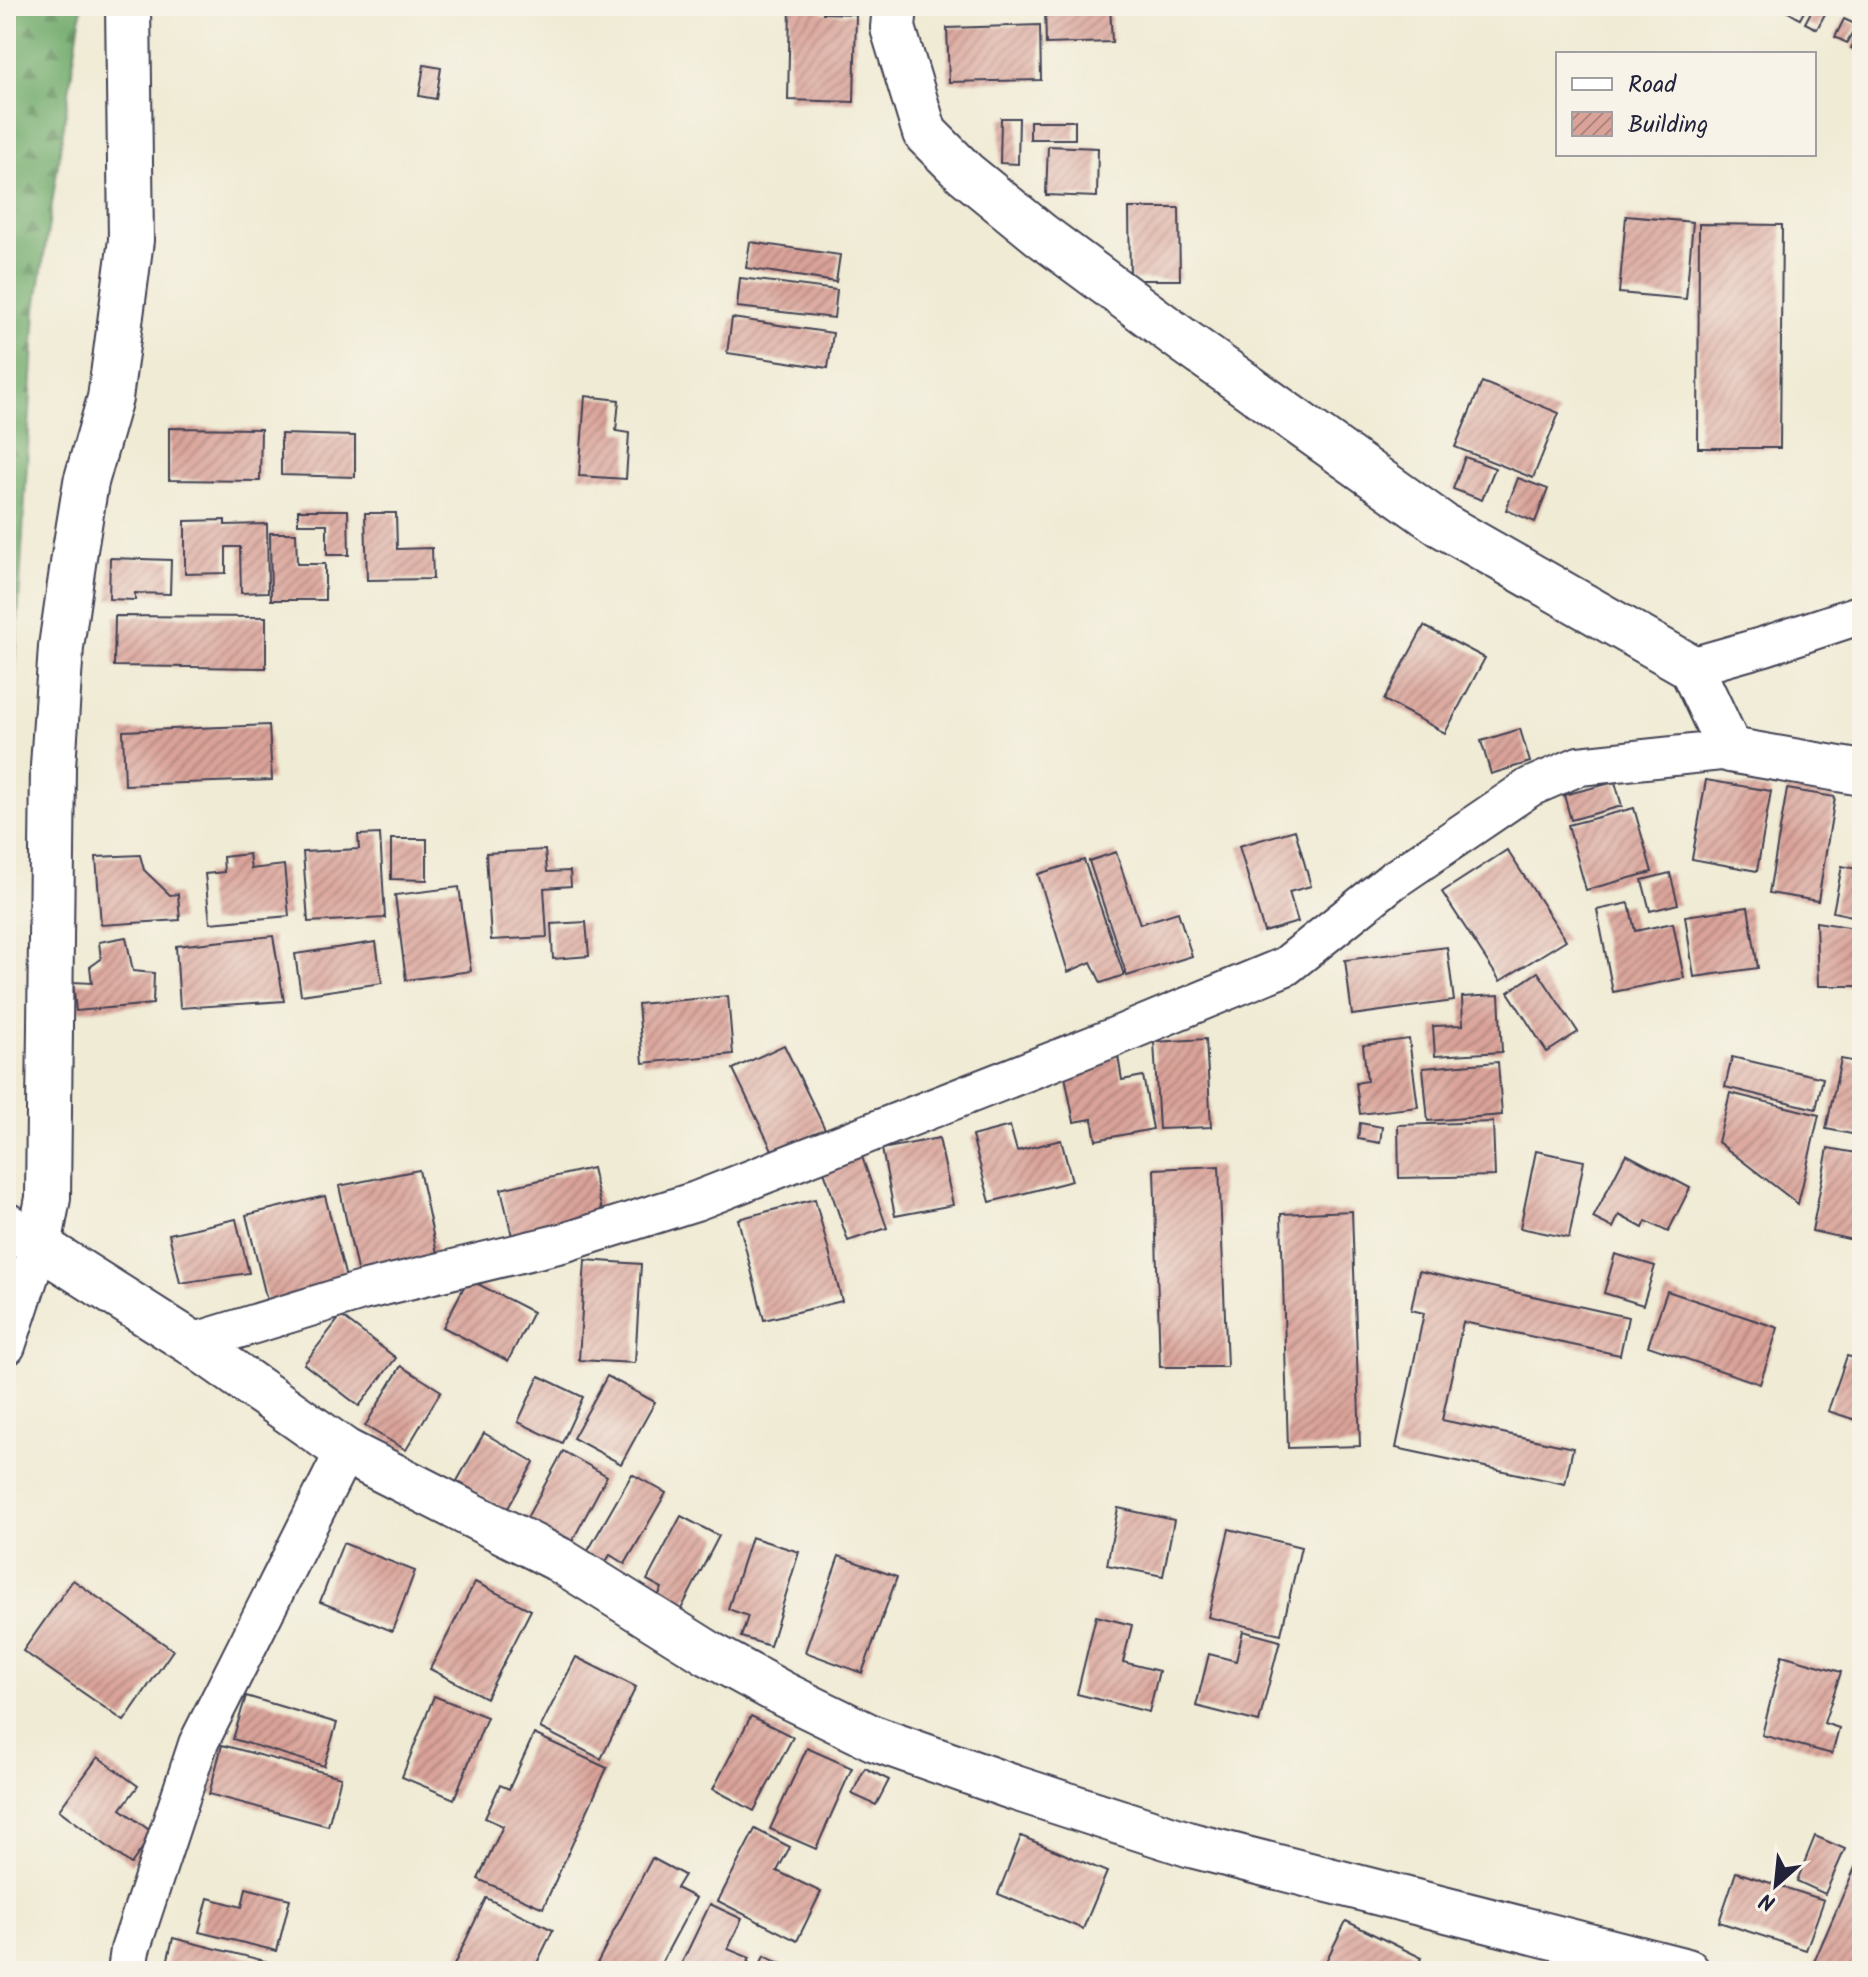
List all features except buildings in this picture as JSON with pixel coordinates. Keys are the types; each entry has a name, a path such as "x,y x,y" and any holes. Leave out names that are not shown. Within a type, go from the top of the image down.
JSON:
{"street":[{"path":"6,1346 22,1236 48,1198 56,721 61,647 75,550 86,482 110,398 131,240 128,6"},
{"path":"895,6 893,28 925,133 976,182 1172,333 1442,525 1691,667 1730,750"},
{"path":"1691,667 1862,614"},
{"path":"192,1343 362,1291 566,1242 696,1201 1112,1038 1286,966 1392,881 1530,787 1579,766 1730,750 1862,773"},
{"path":"22,1236 192,1343 345,1451 558,1559 708,1653 873,1738 1191,1845 1687,1971"},
{"path":"127,1971 130,1950 198,1744 345,1451"}],"green space":[{"path":"6,6 82,6 36,309 6,824"}]}
